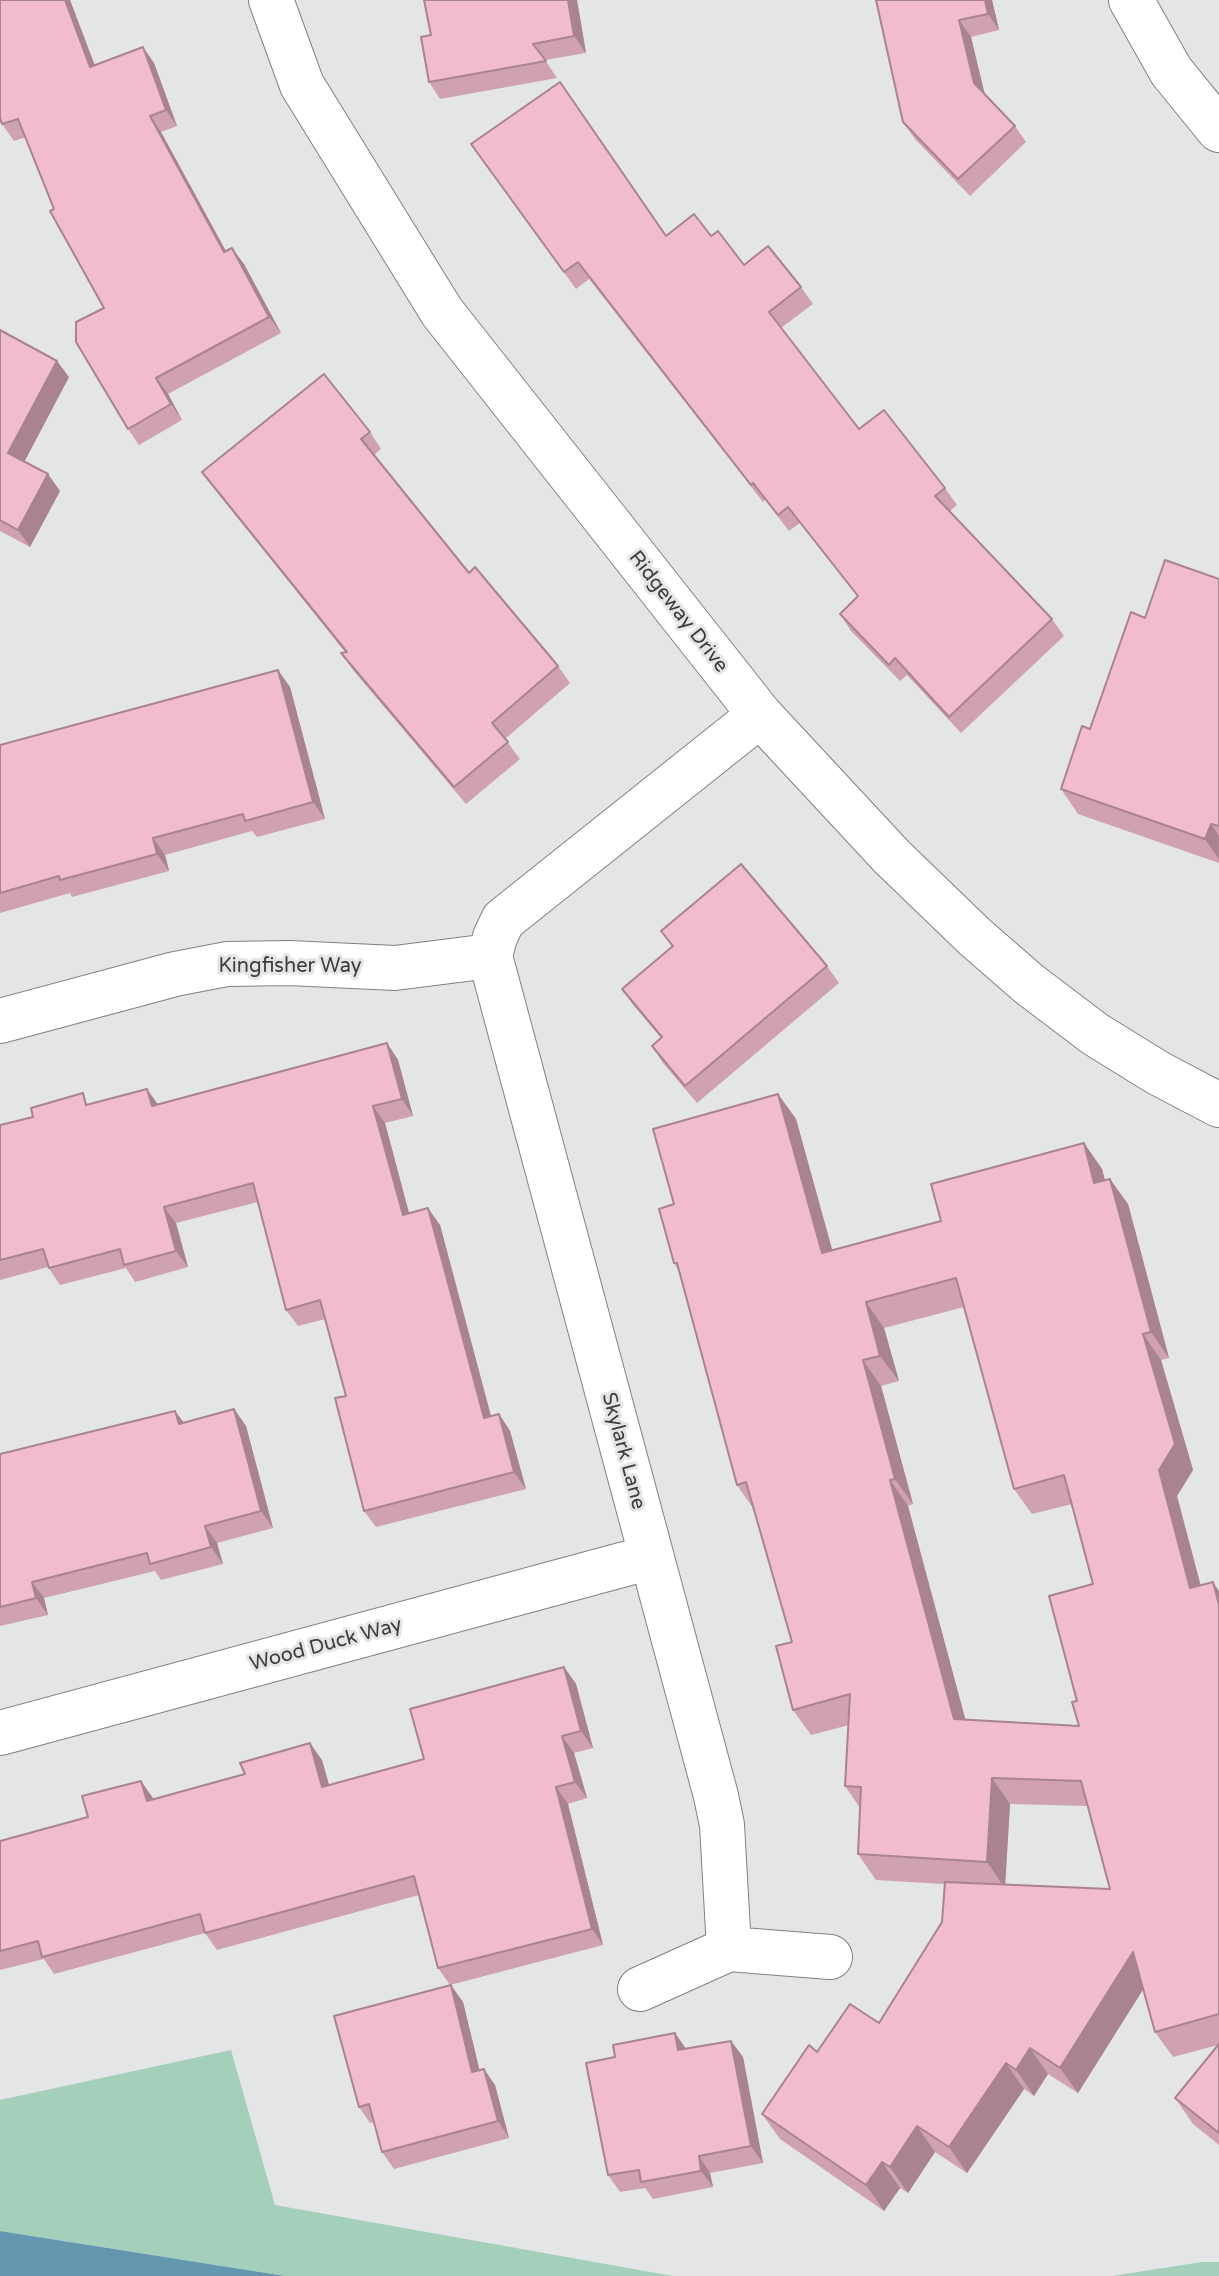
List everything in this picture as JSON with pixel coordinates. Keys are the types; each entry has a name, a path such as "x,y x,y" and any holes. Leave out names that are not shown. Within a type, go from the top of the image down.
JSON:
{"street":[{"name":"Ridgeway Drive","path":"271,0 302,85 442,312 760,715 892,857 1029,984 1095,1034 1158,1073 1219,1105"},
{"path":"1131,0 1171,71 1219,130"},
{"path":"490,956 503,920 760,715"},
{"name":"Kingfisher Way","path":"0,1021 175,974 227,964 289,963 395,968 490,956"},
{"name":"Skylark Lane","path":"490,956 716,1796 724,1846 729,1949"},
{"name":"Wood Duck Way","path":"0,1733 651,1557"},
{"path":"640,1989 729,1949 830,1957"}],"green space":[{"path":"231,2050 275,2205 673,2276 285,2276 0,2231 0,2100"},
{"path":"1219,2262 1219,2276 1112,2276"}],"water":[{"path":"0,2231 285,2276 0,2276"}],"building":[{"path":"0,0 65,0 90,67 143,47 166,110 150,116 224,252 232,248 269,317 156,378 171,404 128,429 76,342 76,322 104,308 50,211 54,209 18,119 2,124 0,118"},
{"path":"424,0 568,0 574,36 533,44 546,61 429,82 421,37 431,35"},
{"path":"876,0 985,0 988,14 959,20 974,83 1015,126 958,179 903,122"},
{"path":"560,82 666,236 694,214 711,236 718,231 744,265 768,246 801,287 769,312 859,429 884,410 945,488 935,496 1052,619 949,717 895,658 889,665 840,614 858,596 788,507 778,515 753,483 751,485 578,262 564,272 471,144"},
{"path":"0,330 57,361 8,453 48,474 18,530 0,520"},
{"path":"324,374 370,432 361,439 469,573 475,567 558,666 492,723 508,742 454,787 341,653 347,652 202,472"},
{"path":"1165,560 1219,579 1219,826 1211,824 1205,839 1061,789 1082,726 1090,729 1131,612 1145,618"},
{"path":"278,670 313,802 245,821 243,814 153,838 157,854 0,893 0,745"},
{"path":"741,864 827,966 685,1086 652,1046 662,1037 622,989 673,946 661,931"},
{"path":"387,1043 402,1099 373,1106 403,1215 428,1208 484,1418 499,1414 514,1472 364,1511 335,1398 346,1396 320,1300 286,1310 253,1183 164,1207 176,1251 124,1265 120,1249 49,1268 43,1249 0,1260 0,1125 33,1117 31,1108 83,1093 86,1105 147,1089 152,1106"},
{"path":"778,1094 822,1253 941,1221 931,1184 1084,1143 1094,1183 1110,1179 1151,1332 1143,1334 1175,1444 1159,1470 1190,1588 1213,1582 1219,1605 1219,2014 1155,2032 1133,1952 1060,2068 1030,2048 1016,2070 1006,2063 949,2147 917,2126 890,2167 882,2162 866,2185 762,2114 809,2045 817,2052 850,2004 879,2023 942,1922 945,1882 1110,1889 1081,1781 992,1778 987,1862 858,1854 861,1787 845,1786 850,1694 793,1710 776,1646 792,1642 746,1482 737,1485 677,1263 674,1263 659,1209 674,1204 653,1129","holes":["956,1278 1014,1489 1064,1475 1093,1584 1049,1596 1077,1701 1072,1702 1079,1726 954,1719 890,1480 895,1479 863,1360 880,1356 866,1302"]},
{"path":"234,1409 261,1511 205,1526 211,1547 150,1564 147,1553 32,1582 36,1598 0,1607 0,1454 175,1411 179,1424"},
{"path":"564,1667 581,1731 562,1736 575,1782 556,1787 592,1929 438,1968 414,1876 205,1933 200,1914 42,1957 38,1941 0,1951 0,1841 88,1817 82,1796 141,1781 147,1801 245,1774 240,1763 310,1743 322,1787 424,1759 410,1709"},
{"path":"451,1985 472,2072 484,2069 498,2121 382,2152 369,2104 359,2107 334,2016"},
{"path":"675,2033 678,2050 731,2041 751,2146 699,2156 701,2171 641,2182 639,2170 608,2175 586,2063 615,2057 613,2045"},
{"path":"1219,2044 1219,2133 1175,2098"}]}
